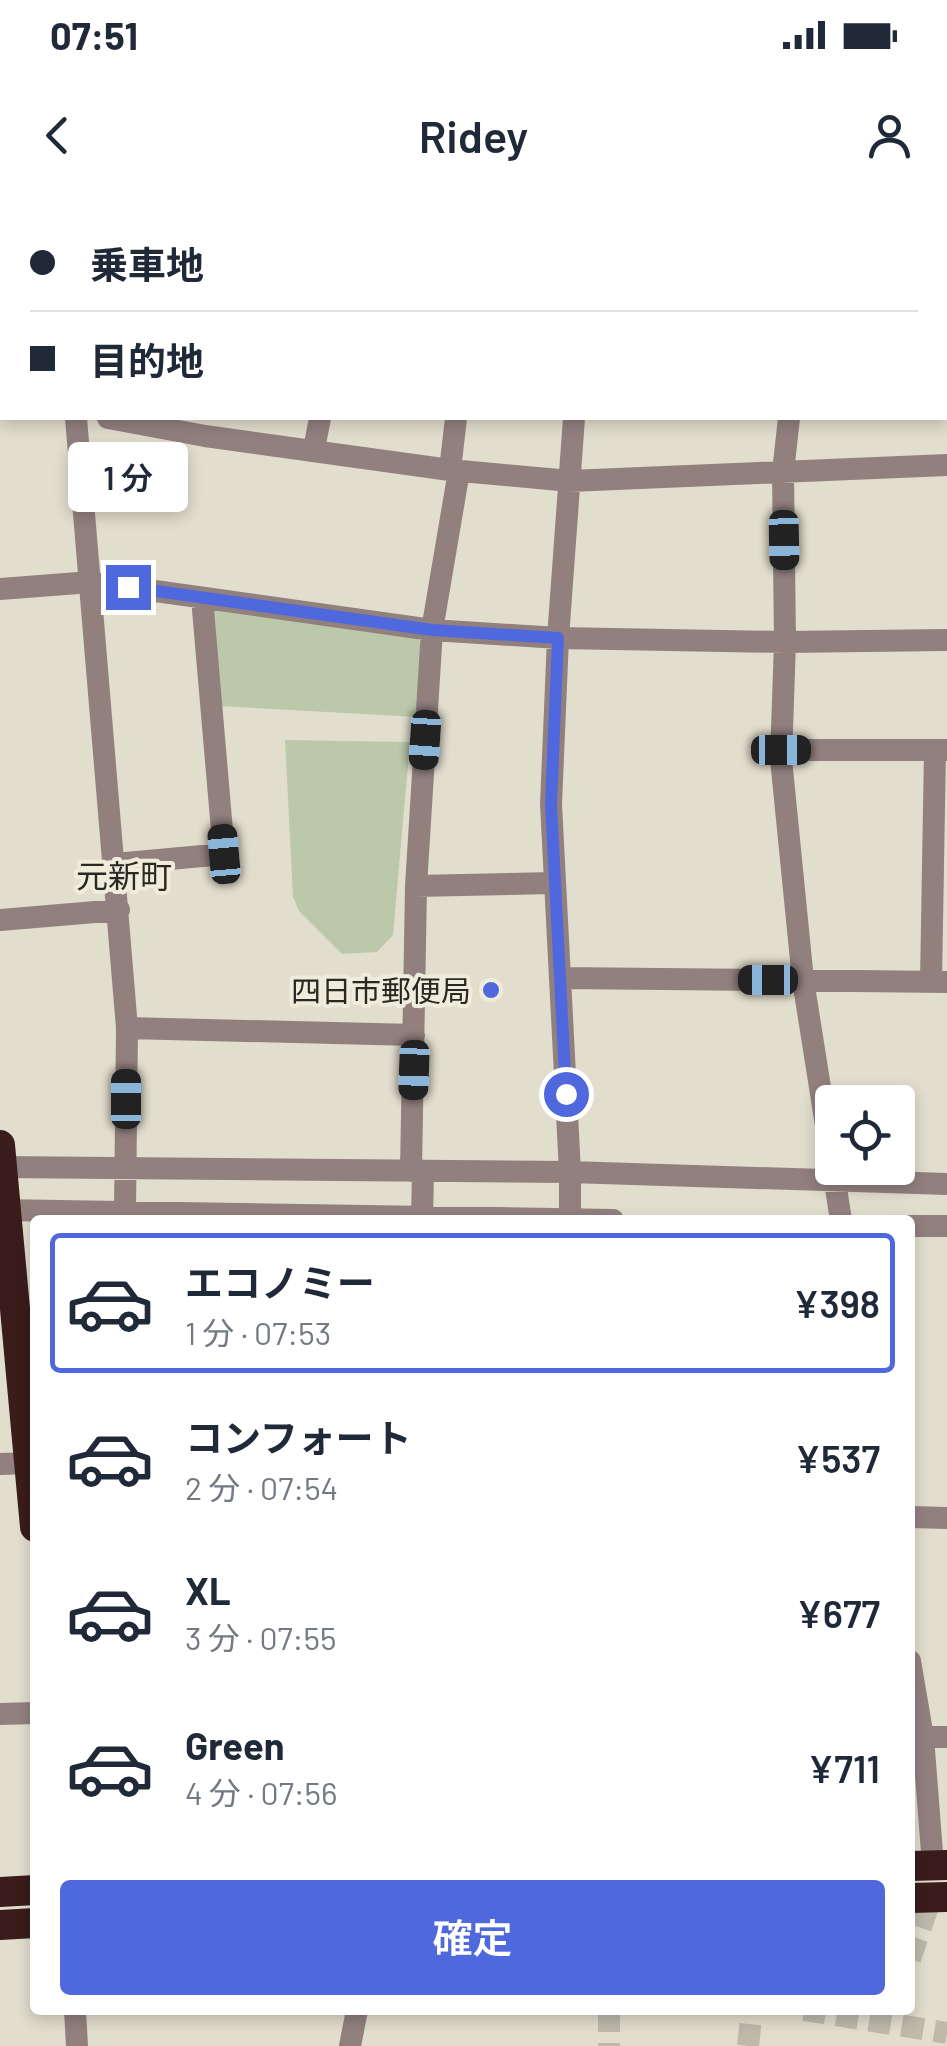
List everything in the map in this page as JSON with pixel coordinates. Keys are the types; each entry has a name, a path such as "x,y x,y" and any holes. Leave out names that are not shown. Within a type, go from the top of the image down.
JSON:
{"highway":[{"path":"1,1160 3,1210 27,1358 15,1463 30,1512"},
{"path":"0,1892 30,1890"},
{"path":"915,1898 947,1898"},
{"path":"0,1925 30,1923"}],"street":[{"path":"76,420 119,910 126,1028 125,1211"},
{"path":"119,420 454,471 570,480 947,465"},
{"path":"314,449 320,420"},
{"path":"433,1215 417,1171 416,886 432,630 454,471 456,420"},
{"path":"570,1215 551,804 574,420"},
{"path":"789,420 783,472 785,642 781,750 802,980 819,1085"},
{"path":"0,590 91,582 432,630 558,638 947,640"},
{"path":"115,864 224,854 202,598"},
{"path":"560,978 939,982 941,750 781,750"},
{"path":"416,886 553,883"},
{"path":"0,920 119,910"},
{"path":"126,1028 414,1036"},
{"path":"1,1160 126,1170 570,1172 815,1181"},
{"path":"915,1183 947,1184 947,1162"},
{"path":"835,1185 840,1215"},
{"path":"3,1210 125,1211 151,1215"},
{"path":"915,1226 947,1226"},
{"path":"915,1517 947,1518"},
{"path":"0,1714 30,1713"},
{"path":"930,1865 916,1737 947,1737"},
{"path":"75,2015 77,2046"},
{"path":"350,2046 357,2015"}],"green space":[{"path":"216,609 417,637 422,644 417,717 218,706 209,615"},
{"path":"285,740 410,742 393,935 377,952 342,954 299,911 293,897"}],"tunnel":[{"path":"915,1944 931,1898"},
{"path":"609,2015 609,2046"},
{"path":"748,2046 751,2015"},
{"path":"835,2015 947,2033"}],"place":[{"name":"四日市郵便局","path":"491,990"}],"district":[{"name":"元新町","path":"124,875"}],"route":[{"path":"128,587 432,630 558,638 551,804 566,1094"}]}
